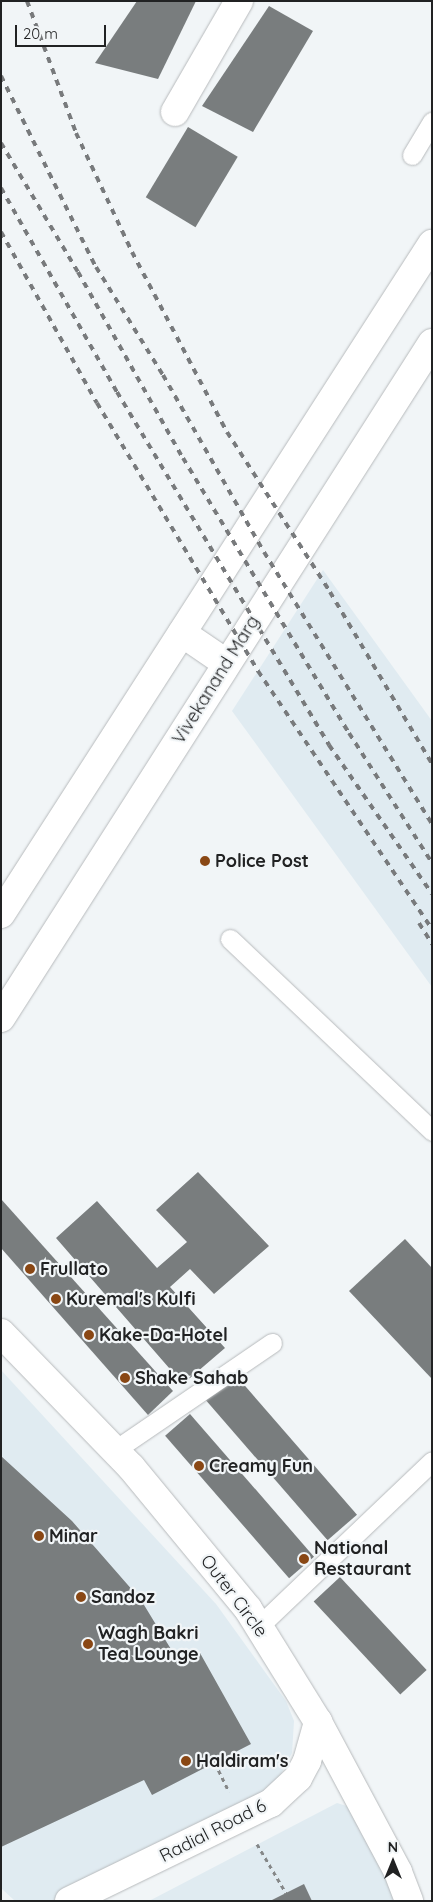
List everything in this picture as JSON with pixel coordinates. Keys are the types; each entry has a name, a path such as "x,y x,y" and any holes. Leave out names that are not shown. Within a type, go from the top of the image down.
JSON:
{"main road":[{"path":"175,112 239,1"},
{"path":"1,914 432,244"},
{"name":"Vivekanand Marg","path":"1,1018 432,343"},
{"path":"182,633 226,663"},
{"name":"Outer Circle","path":"1,1333 115,1450 248,1609 318,1722 398,1872 409,1901"},
{"name":"Radial Road 6","path":"69,1901 271,1803 298,1778 307,1761 318,1722"}],"lane":[{"path":"412,155 432,122"},
{"path":"230,940 432,1130"},
{"path":"115,1450 272,1343"},
{"path":"259,1626 432,1461"}],"path":[{"path":"215,1763 233,1801"},
{"path":"257,1844 286,1893"}],"shaded area":[{"path":"323,570 432,721 432,987 232,711"},
{"path":"1,1370 216,1604 286,1701 294,1721 292,1753 273,1789 56,1901 15,1901 1,1888"},
{"path":"337,1803 363,1811 400,1901 149,1901"}],"building":[{"path":"137,1 196,1 158,79 95,63"},
{"path":"269,6 313,31 253,132 202,106"},
{"path":"188,127 238,157 195,227 146,197"},
{"path":"198,1172 269,1246 214,1294 190,1269 170,1287 225,1348 183,1384 56,1238 97,1201 157,1268 187,1242 156,1210"},
{"path":"1,1199 173,1391 148,1415 1,1248"},
{"path":"405,1239 432,1268 432,1379 349,1291"},
{"path":"233,1372 357,1515 328,1540 204,1398"},
{"path":"190,1414 314,1557 289,1578 165,1436"},
{"path":"1,1456 72,1521 141,1600 180,1664 200,1653 251,1744 152,1795 144,1780 1,1847"},
{"path":"340,1577 427,1670 400,1694 314,1602"},
{"path":"304,1884 312,1901 270,1901"}],"railway":[{"path":"27,1 76,133 132,252 227,432 330,592 432,764"},
{"path":"1,76 96,267 163,375 264,552 432,824"},
{"path":"1,143 78,272 183,458 349,733 432,863"},
{"path":"1,188 117,392 329,745 432,894"},
{"path":"1,232 97,403 258,671 432,929"},
{"path":"419,923 432,944"}],"place":[{"name":"Police Post","path":"205,861"},
{"name":"Frullato","path":"30,1269"},
{"name":"Kuremal's Kulfi","path":"56,1299"},
{"name":"Kake-Da-Hotel","path":"89,1335"},
{"name":"Shake Sahab","path":"125,1378"},
{"name":"Creamy Fun","path":"199,1466"},
{"name":"Minar","path":"39,1536"},
{"name":"National Restaurant","path":"304,1559"},
{"name":"Sandoz","path":"81,1597"},
{"name":"Wagh Bakri Tea Lounge","path":"88,1644"},
{"name":"Haldiram's","path":"186,1761"}]}
